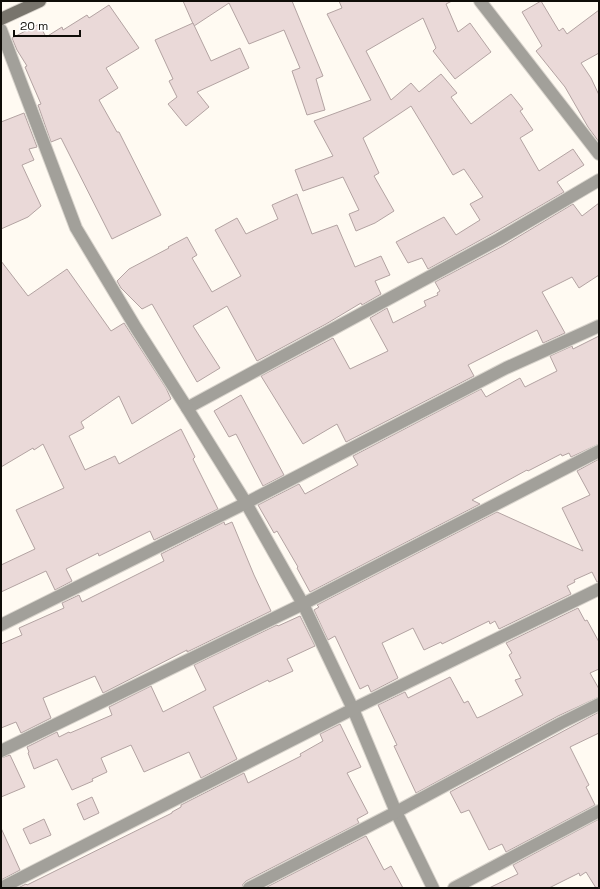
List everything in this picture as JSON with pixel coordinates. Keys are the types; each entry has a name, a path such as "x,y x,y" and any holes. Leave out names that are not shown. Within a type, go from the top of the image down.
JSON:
{"main road":[{"path":"1,19 40,1"}],"street":[{"path":"480,1 599,154"},
{"path":"1,30 76,228 246,503 303,604 353,709 396,812 433,888"},
{"path":"187,408 499,239 599,180"},
{"path":"1,625 246,503 506,368 599,326"},
{"path":"1,751 303,604 599,451"},
{"path":"1,888 353,709 599,589"},
{"path":"249,888 599,704"},
{"path":"454,888 599,811"}],"building":[{"path":"183,1 292,1 323,76 316,79 325,110 307,115 292,71 300,68 284,30 249,44 229,3 194,26"},
{"path":"339,1 452,1 446,4 458,32 470,23 491,52 455,79 433,51 436,48 423,18 366,51 391,100 411,83 419,92 441,74 457,93 451,97 471,124 511,94 523,109 520,111 533,130 520,138 539,171 573,149 584,165 557,182 564,192 428,269 422,258 408,263 396,242 444,217 456,235 480,220 470,204 483,197 464,169 453,175 411,106 363,138 379,173 374,176 394,211 375,223 356,231 349,214 359,210 343,177 303,191 295,170 333,156 314,121 371,100 327,14 342,8"},
{"path":"541,1 559,31 563,28 567,34 599,10 599,53 581,63 591,78 599,95 599,142 588,127 565,87 536,51 542,46 522,12"},
{"path":"109,5 139,48 106,68 118,88 99,100 117,132 119,132 161,215 112,239 61,138 51,142 38,105 41,104 25,67 27,66 17,50 12,38 39,24 46,37 62,27 63,30 87,15 89,18"},
{"path":"193,23 211,61 240,48 249,68 197,92 209,107 186,126 168,104 177,97 169,81 173,79 155,40"},
{"path":"24,113 37,147 29,149 34,160 22,165 41,206 28,217 1,229 1,122"},
{"path":"297,194 312,234 337,225 355,267 381,256 390,275 375,281 381,294 362,305 361,303 326,324 257,361 227,306 193,326 220,368 197,382 152,304 142,309 121,288 117,281 129,269 187,237 197,255 192,258 212,292 241,276 215,230 237,218 246,234 278,219 272,205"},
{"path":"599,203 599,275 579,288 572,277 542,292 565,333 543,343 537,330 468,365 474,376 346,442 337,424 303,444 261,376 333,338 350,369 388,351 370,318 387,308 393,323 426,306 424,301 438,295 437,293 440,291 435,282 503,246 573,204 582,216"},
{"path":"1,261 28,296 67,269 111,331 124,323 166,388 171,399 132,424 119,396 81,422 84,428 69,436 85,470 115,456 119,464 181,429 195,457 193,459 218,509 154,540 150,531 99,556 98,553 66,569 72,581 55,590 46,571 1,592 1,565 35,549 16,510 64,488 43,444 34,450 33,448 1,467"},
{"path":"599,336 599,444 571,457 569,453 562,456 561,454 528,471 527,470 472,500 480,504 310,592 297,568 298,567 277,531 274,533 258,505 299,484 305,494 358,465 353,456 481,389 486,397 520,378 525,387 557,371 550,356 572,346 573,349"},
{"path":"241,395 284,475 263,486 236,434 229,437 214,411"},
{"path":"599,459 599,582 597,582 592,572 574,580 575,582 567,586 571,594 499,629 495,621 490,624 489,621 442,644 441,642 424,650 413,628 382,643 398,678 371,692 368,685 360,689 335,636 328,640 314,610 319,607 317,605 497,512 583,551 562,508 590,495 577,471"},
{"path":"224,522 225,525 232,522 271,611 187,652 187,650 103,693 95,676 43,698 51,718 21,733 16,722 1,728 1,644 22,635 19,628 64,608 62,603 79,595 82,602 164,561 161,554"},
{"path":"578,608 585,621 587,620 599,642 599,669 590,673 599,689 599,697 558,716 416,793 394,746 397,745 378,705 405,692 408,698 450,677 464,703 468,701 477,718 482,716 523,695 515,680 521,678 509,655 512,653 506,643"},
{"path":"300,616 315,646 287,659 293,671 269,682 268,680 213,707 237,759 201,778 189,752 144,772 131,745 101,758 107,772 92,779 93,781 72,790 57,759 34,769 27,747 57,732 59,737 112,715 109,707 151,686 163,712 206,690 194,665 277,625 278,626"},
{"path":"599,712 599,733 570,747 589,785 586,787 595,805 506,852 502,844 489,850 469,810 461,813 450,792"},
{"path":"340,724 361,767 347,773 368,813 357,819 359,823 246,881 242,888 18,888 26,884 27,885 172,813 181,807 181,805 244,773 248,783 301,756 300,754 323,741 320,734"},
{"path":"10,755 25,787 1,797 1,758"},
{"path":"92,797 99,813 84,820 77,804"},
{"path":"44,819 51,835 30,844 23,829"},
{"path":"599,819 599,888 596,888 586,872 580,876 579,873 549,888 489,888 518,874 513,865"},
{"path":"1,828 20,870 1,880"},
{"path":"366,836 384,870 391,866 403,888 265,888"}]}
